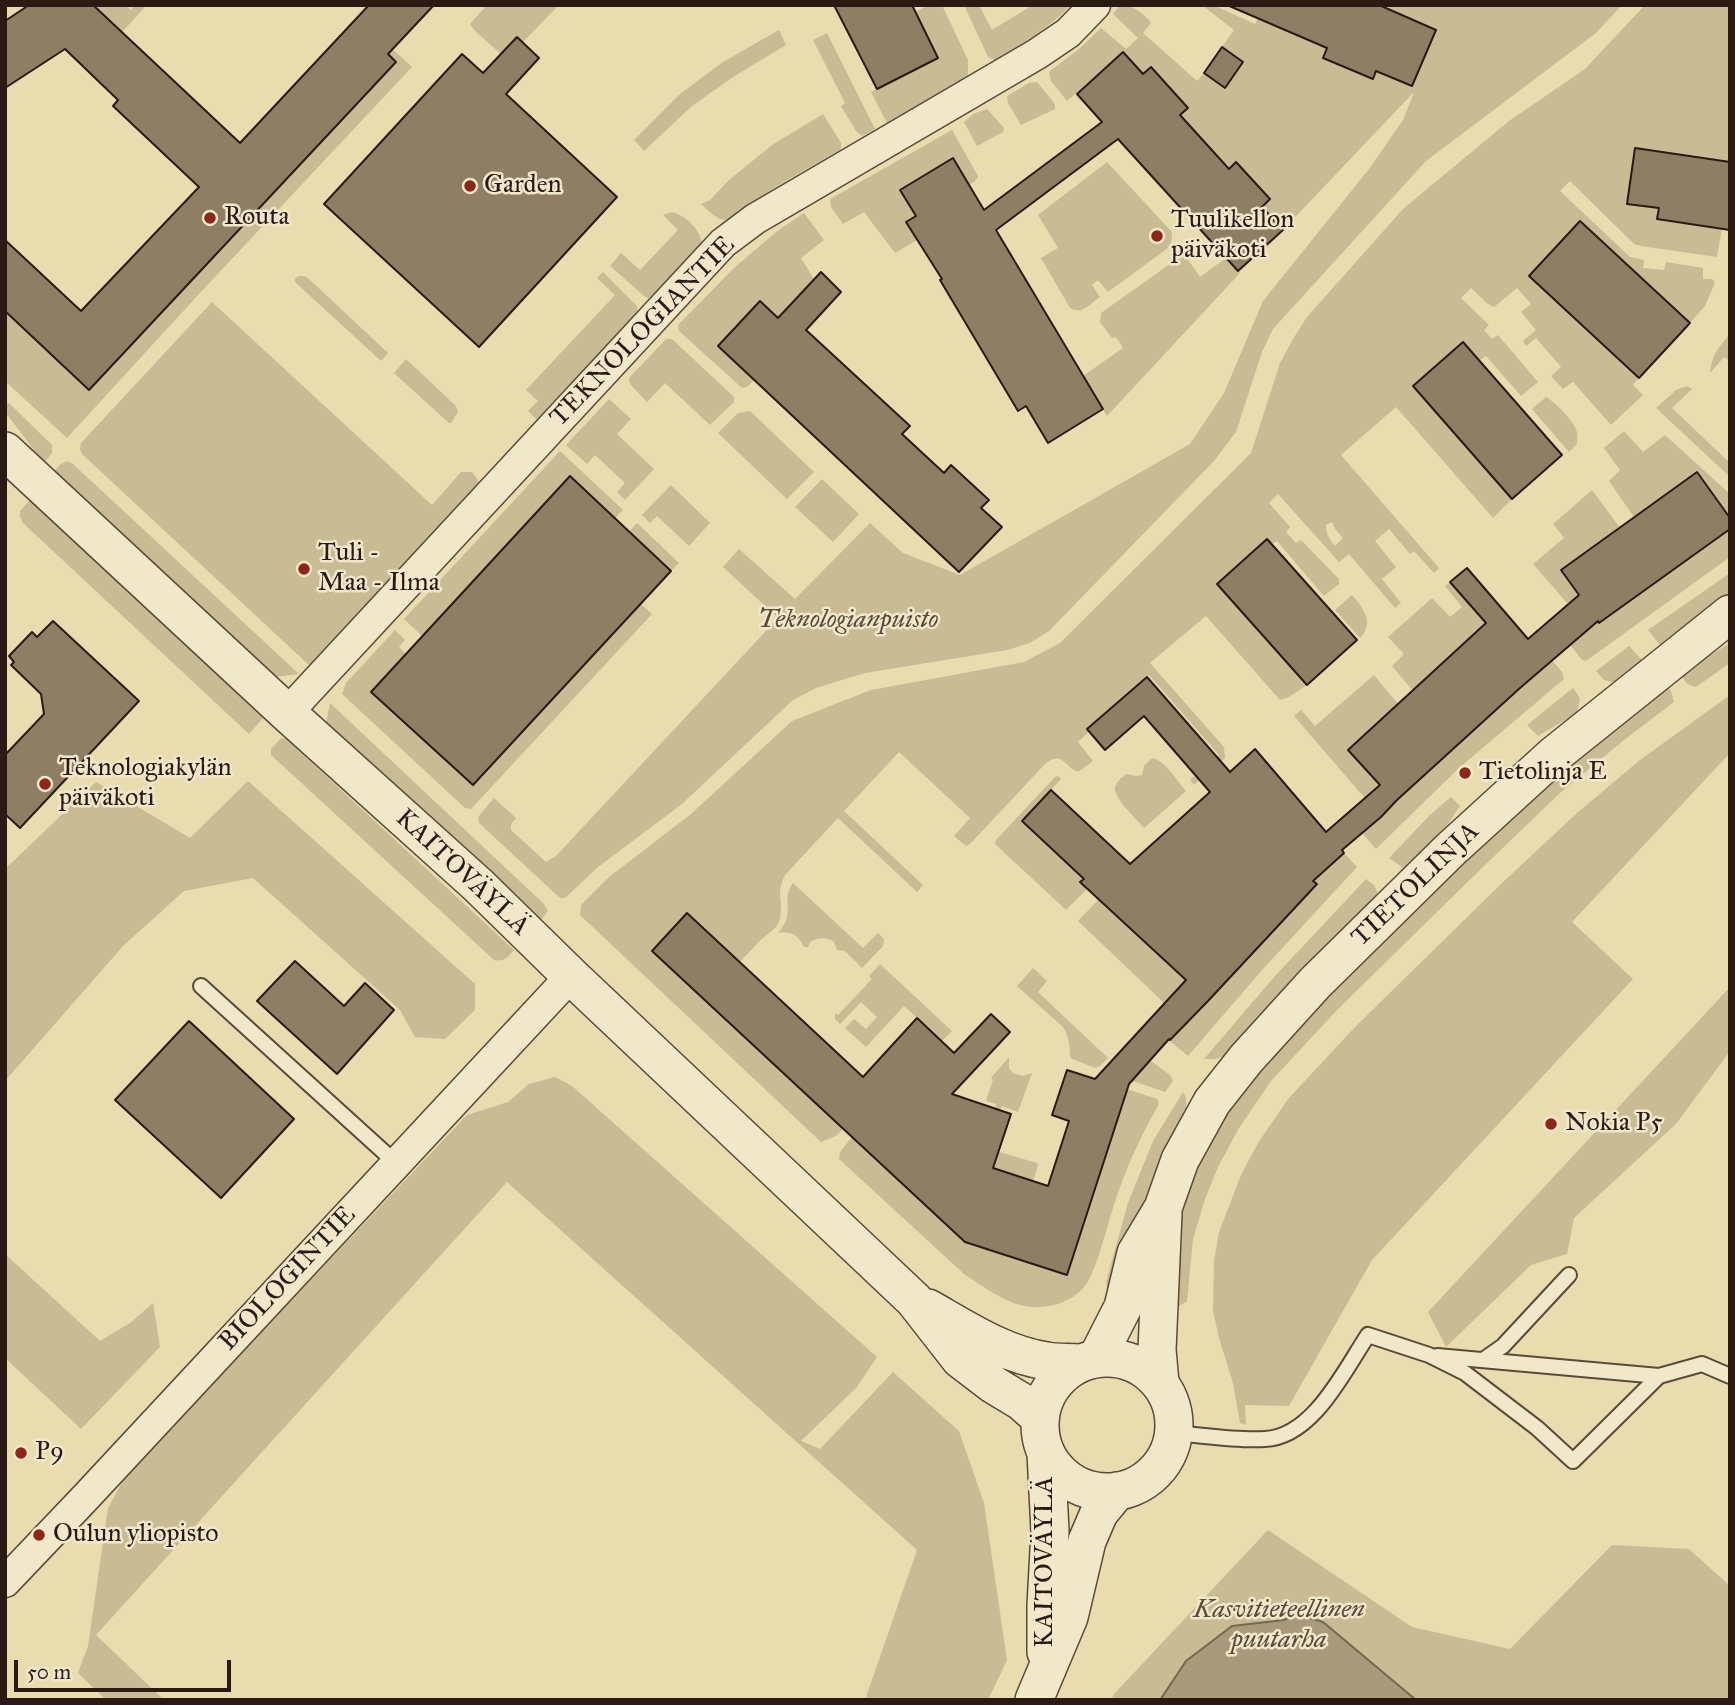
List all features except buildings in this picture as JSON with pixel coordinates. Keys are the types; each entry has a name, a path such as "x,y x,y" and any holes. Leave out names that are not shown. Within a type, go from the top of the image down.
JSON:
{"street":[{"name":"TEKNOLOGIANTIE","path":"287,713 723,243 767,211 1037,54 1068,33 1095,5"},
{"name":"KAITOVÄYLÄ","path":"5,451 287,713 478,885 914,1300 960,1359 1022,1402 1043,1436 1050,1531 1040,1685"},
{"name":"TIETOLINJA","path":"1088,1360 1123,1307 1136,1253 1163,1208 1180,1160 1212,1102 1246,1059 1315,983 1450,850 1554,755 1730,614"},
{"name":"BIOLOGINTIE","path":"5,1582 571,976"},
{"name":"TIETOLINJA","path":"1160,1383 1157,1350 1163,1208"},
{"name":"KAITOVÄYLÄ","path":"914,1300 1012,1352 1046,1362 1088,1360"},
{"path":"1115,1358 1132,1362 1160,1383 1173,1415 1173,1433 1169,1450 1161,1465 1149,1477 1117,1491 1100,1492 1083,1488 1055,1468 1043,1436 1044,1401 1052,1385 1064,1372 1088,1360 1115,1358"},
{"name":"KAITOVÄYLÄ","path":"1040,1685 1069,1617 1087,1541 1099,1513 1117,1491"}],"lane":[{"path":"201,986 396,1163"},
{"path":"1483,1360 1503,1346 1569,1275"},
{"path":"1173,1433 1267,1439 1289,1433 1302,1425 1324,1402 1368,1335 1429,1355 1465,1373 1536,1428 1573,1461 1659,1376"},
{"path":"1429,1355 1659,1376 1702,1364 1730,1376"}],"green space":[{"path":"93,5 125,5 131,10 135,5 147,5 122,32"},
{"path":"487,5 559,5 522,43 501,54 470,24"},
{"path":"930,5 942,5 968,60 968,74 887,123 871,92 938,58 915,12"},
{"path":"964,5 979,5 992,30 1033,5 1071,5 1025,42 995,60 988,57"},
{"name":"Teknologianpuisto","path":"1120,5 1133,8 1145,16 1151,23 1143,33 1197,81 1204,73 1225,87 1243,62 1222,47 1234,30 1202,5 1213,5 1255,24 1258,18 1327,48 1323,58 1372,79 1376,71 1411,86 1436,30 1388,9 1389,5 1622,5 1596,33 1426,161 1273,329 1262,352 1236,432 1214,461 1049,631 1030,643 1007,650 865,673 816,688 793,700 682,804 598,867 565,898 560,898 479,823 478,817 494,798 516,818 511,824 511,830 546,862 556,856 778,618 723,567 739,549 795,599 870,523 903,553 960,575 1190,444 1224,393 1263,301 1369,169 1403,120 1414,92 1283,230 1262,207 1270,199 1236,163 1229,169 1180,115 1188,108 1143,74 1123,52 1067,101 1051,81 1049,72 1101,28 1126,49 1138,38 1113,14"},
{"path":"1645,5 1730,5 1730,162 1635,148 1627,203 1659,208 1657,219 1722,228 1717,257 1634,244 1570,181 1560,191 1630,257 1644,260 1643,268 1664,270 1666,262 1703,268 1703,279 1712,279 1715,282 1705,306 1690,323 1580,221 1529,276 1639,378 1633,385 1643,395 1611,425 1573,382 1563,389 1551,376 1561,367 1536,338 1526,346 1523,341 1536,330 1521,312 1531,304 1517,288 1494,307 1471,288 1461,298 1489,325 1484,330 1492,339 1498,335 1538,382 1521,396 1486,356 1479,361 1512,499 1493,518 1396,407 1341,455 1439,568 1434,573 1414,551 1410,554 1389,529 1375,541 1396,567 1382,579 1401,603 1395,608 1349,554 1339,562 1278,494 1269,503 1290,527 1286,532 1296,543 1301,540 1339,579 1339,584 1324,596 1277,541 1272,544 1267,539 1217,583 1307,685 1289,697 1280,700 1206,616 1150,663 1224,747 1225,758 1194,785 1190,780 1219,755 1149,675 1087,729 1089,732 1078,742 1093,761 1078,772 1060,759 1046,763 966,846 954,836 970,818 899,752 844,811 923,885 917,892 838,818 785,875 777,924 740,962 687,913 652,950 843,1129 836,1136 821,1142 580,915 581,905 609,877 691,814 792,721 871,690 1024,662 1060,643 1251,453 1280,363 1293,339 1307,317 1403,209 1509,121 1585,69","holes":["1332,522 1343,538 1335,546 1327,534 1326,525"]},
{"path":"372,30 412,67 67,438 5,381 5,311 89,390 271,197 264,189 396,62 367,34"},
{"path":"779,30 786,45 692,106 644,151 634,140 680,94 723,62"},
{"path":"827,33 875,129 862,136 841,106 845,103 813,40"},
{"path":"1037,82 1055,104 1055,109 1021,125 1008,103 1007,96 1029,83"},
{"path":"987,109 1004,128 1003,132 977,146 964,122 973,114"},
{"path":"823,114 841,143 841,149 773,189 731,219 720,219 701,204 710,200 729,180 772,145"},
{"path":"952,130 978,176 969,185 900,191 916,216 907,222 917,240 895,253 864,212 843,224 831,207 830,199"},
{"path":"1107,162 1171,231 1172,240 1168,248 1108,292 1098,280 1092,285 1100,297 1086,308 1074,310 1070,308 1041,258 1058,248 1038,215"},
{"path":"672,212 691,223 702,243 650,299 610,266 621,253 640,270 678,230 663,215"},
{"path":"804,213 824,240 801,258 814,279 792,303 791,329 760,301 718,346 754,380 742,388 679,331 678,325 735,267 776,232"},
{"path":"1184,254 1200,277 1226,258 1240,273 1107,416 1083,376 1123,348 1100,322 1101,313"},
{"path":"603,272 637,306 638,314 538,421 528,411 538,401 526,390 615,295 597,278"},
{"path":"298,276 309,279 388,353 381,361 295,282"},
{"path":"212,302 432,505 461,472 472,472 478,480 478,486 310,666 80,450 81,443"},
{"path":"1730,334 1730,361 1724,357 1710,373 1716,352"},
{"path":"666,339 672,339 734,397 734,402 710,425 665,383 647,402 630,384 629,378"},
{"path":"406,359 456,406 458,412 451,423 394,373"},
{"path":"1687,386 1692,389 1672,408 1730,463 1730,477 1656,408 1676,390"},
{"path":"1546,397 1564,412 1575,428 1577,444 1569,452 1532,409"},
{"path":"609,399 631,419 617,434 654,469 625,500 617,492 625,483 595,455 587,464 566,445"},
{"path":"9,403 52,445 52,453 44,463 5,412 5,405"},
{"path":"750,411 814,472 787,499 718,433 738,413"},
{"path":"1624,431 1643,452 1665,435 1730,494 1730,518 1696,472 1634,517 1609,481 1620,470 1604,448"},
{"path":"560,451 623,510 579,557 574,552 609,513 570,477 422,636 404,619"},
{"path":"67,461 299,674 276,677 266,673 54,471"},
{"path":"822,479 859,514 833,542 795,507"},
{"path":"671,485 710,523 689,546 657,516 650,523 642,515"},
{"path":"1592,490 1620,528 1561,570 1600,623 1730,529 1730,557 1586,661 1582,660 1571,646 1589,628 1533,564 1564,538 1553,524"},
{"path":"31,499 263,718 249,734 23,523 20,511"},
{"path":"637,523 679,563 671,571 634,537 594,570"},
{"path":"1730,573 1730,593 1663,649 1648,630"},
{"path":"1450,582 1531,677 1552,660 1564,679 1459,768 1376,849 1362,833 1381,817 1294,716 1301,710 1315,726 1374,675 1398,704 1348,750 1413,691 1392,666 1404,654 1388,637 1432,598 1450,617 1462,607 1445,586"},
{"path":"1352,595 1367,621 1367,627 1360,638 1335,610"},
{"path":"641,604 652,614 471,809 465,808 342,694 346,683 395,630 405,640 399,647 406,654 435,750 473,785"},
{"path":"1730,643 1730,663 1696,687 1687,684 1680,674"},
{"path":"1629,646 1645,663 1619,684 1604,680 1596,671"},
{"path":"1666,685 1674,702 1560,793 1338,1009 1271,1081 1239,1128 1218,1167 1193,1239 1187,1301 1174,1310 1168,1257 1186,1188 1223,1114 1256,1068 1326,994 1549,780"},
{"path":"1573,688 1580,698 1577,713 1538,736 1527,725"},
{"path":"1730,695 1730,753 1572,922 1633,979 1372,1260 1289,1406 1245,1405 1246,1425 1240,1423 1233,1383 1213,1311 1214,1261 1219,1232 1241,1175 1258,1143 1288,1099 1356,1026 1502,883 1577,813 1640,760"},
{"path":"330,703 544,904 548,911 537,925 330,732 326,723"},
{"path":"281,738 286,739 514,950 510,955 503,960 494,960 271,755 271,749"},
{"path":"1152,758 1166,767 1186,791 1144,828 1122,804 1115,788 1119,780 1127,774 1142,775 1144,766"},
{"path":"1058,776 1061,779 1022,822 1084,879 1081,882 1087,889 1066,910 995,844"},
{"path":"248,781 475,984 475,1010 445,1039 415,1037 400,1010 253,878 184,891 123,946 5,1081 5,869 96,782 190,838"},
{"path":"1451,797 1460,806 1433,846 1411,869 1402,867 1389,858 1430,815"},
{"path":"1259,830 1327,868 1344,853 1357,867 1188,1056 1170,1041 1185,1023 1078,921 1099,899 1208,1001 1317,884"},
{"path":"1366,879 1375,886 1378,895 1228,1055 1204,1059 1275,976"},
{"path":"793,883 863,948 878,933 884,939 883,946 862,968 845,951 837,950 831,940 816,939 810,942 808,947 804,947 794,935 778,933 787,918 789,889"},
{"path":"880,964 952,1031 942,1041 904,1006 866,1047 845,1028 854,1019 866,1029 877,1017 861,1002 840,1024 835,1019 835,1013 838,1015 872,979 869,976"},
{"path":"1033,968 1047,981 1038,992 1108,1058 1100,1066 1095,1068 1072,1059 1068,1037 1063,1027 1017,986"},
{"path":"1730,987 1730,1051 1676,1124 1574,1218 1567,1254 1531,1265 1446,1347 1428,1312"},
{"path":"1009,1057 1009,1068 1013,1073 1023,1076 1032,1073 1018,1112 1002,1106 1000,1110 995,1108 996,1104 986,1101 993,1080 991,1078"},
{"path":"1151,1061 1170,1075 1173,1081 1165,1092 1112,1074 1146,1064"},
{"path":"555,1077 572,1086 877,1357 856,1388 801,1441 820,1449 893,1372 959,1431 984,1503 1007,1660 988,1700 865,1700 917,1550 507,1182 96,1635 164,1700 106,1700 78,1673 88,1646 108,1508 126,1475 467,1115 508,1102 529,1084"},
{"path":"1127,1089 1157,1099 1159,1104 1124,1177 1099,1255 1087,1283 1074,1296 1057,1304 1029,1307 1013,1303 964,1274 839,1159 840,1152 852,1137 965,1242 1067,1275"},
{"path":"1183,1092 1187,1114 1168,1147 1142,1206 1111,1296 1106,1282 1128,1203 1153,1141"},
{"path":"996,1151 1037,1163 1033,1181 989,1167"},
{"path":"5,1254 100,1341 130,1323 153,1303 160,1347 81,1429 5,1358"},
{"name":"Kasvitieteellinen puutarha","path":"1268,1530 1412,1627 1510,1649 1612,1545 1689,1549 1730,1586 1730,1700 1111,1700"}],"shaded area":[{"path":"1296,1614 1323,1622 1416,1700 1160,1700 1186,1661 1232,1626 1284,1620"}],"place":[{"name":"Garden","path":"470,186"},
{"name":"Routa","path":"210,218"},
{"name":"Tuulikellon päiväkoti","path":"1157,236"},
{"name":"Tuli - Maa - Ilma","path":"304,569"},
{"name":"Tietolinja E","path":"1465,773"},
{"name":"Teknologiakylän päiväkoti","path":"45,784"},
{"name":"Nokia P5","path":"1551,1124"},
{"name":"P9","path":"21,1453"},
{"name":"Oulun yliopisto","path":"39,1535"}]}
